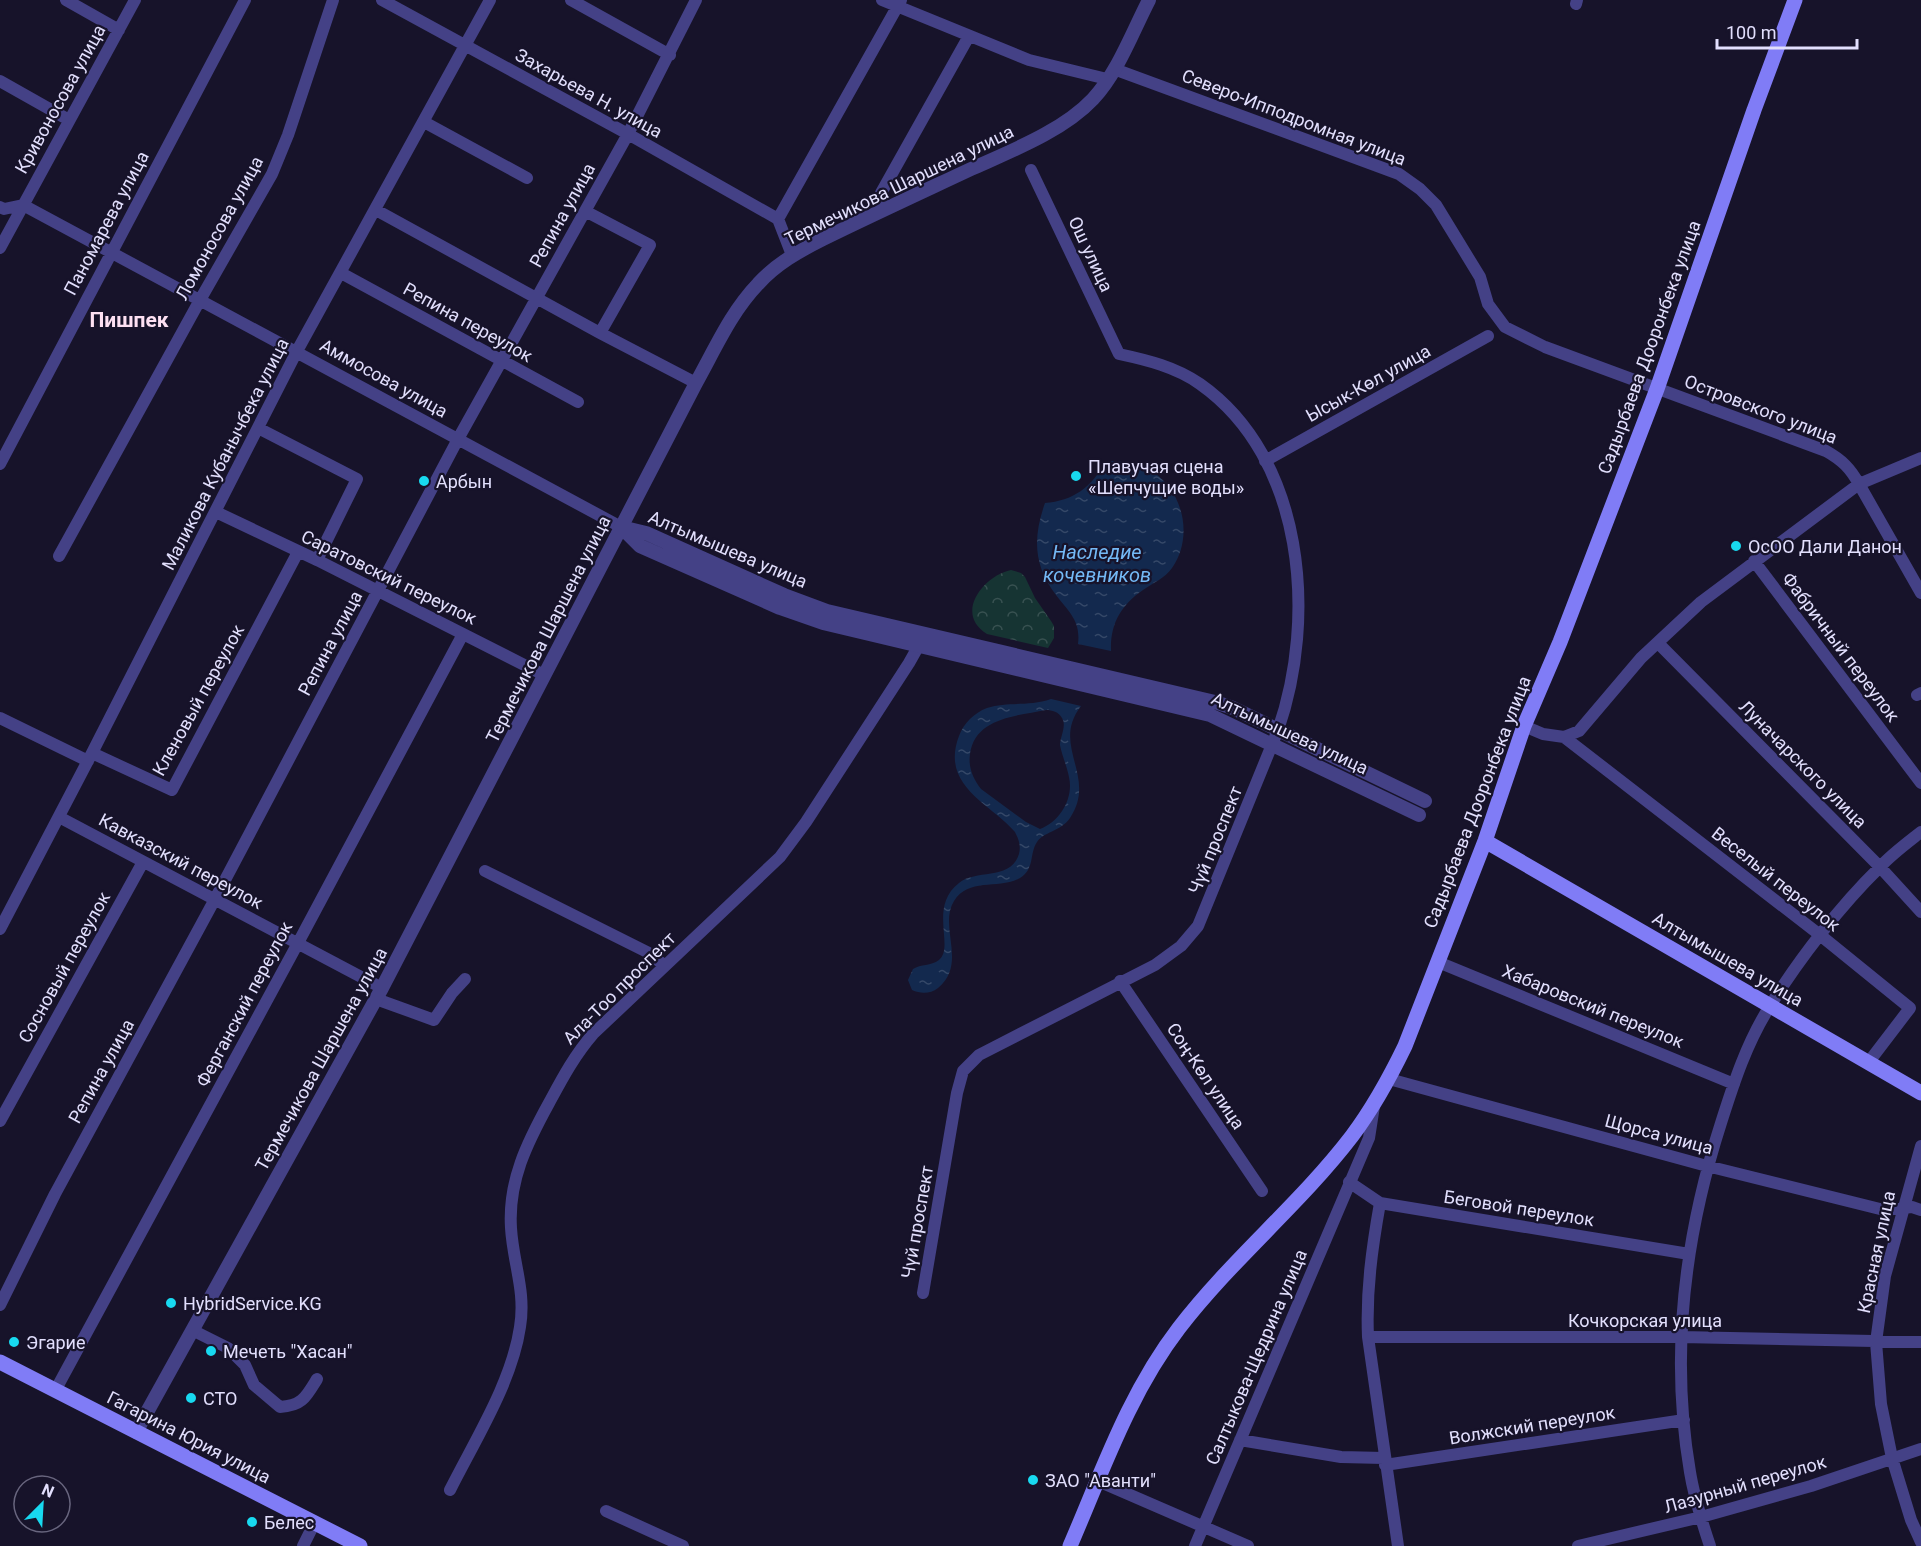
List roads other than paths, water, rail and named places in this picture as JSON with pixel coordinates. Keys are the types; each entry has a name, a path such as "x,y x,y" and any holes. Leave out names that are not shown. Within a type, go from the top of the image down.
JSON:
{"main road":[{"name":"Садырбаева Дооронбека улица","path":"1070,1546 1139,1388 1179,1328 1233,1264 1314,1180 1352,1136 1389,1079 1405,1046 1485,841 1524,726 1560,642 1657,389 1754,110 1795,0"},
{"name":"Алтымышева улица","path":"1485,841 1921,1093"},
{"name":"Гагарина Юрия улица","path":"0,1362 360,1546"}],"street":[{"path":"66,0 119,30"},
{"name":"Кривоносова улица","path":"0,248 135,0"},
{"name":"Паномарева улица","path":"0,464 245,0"},
{"name":"Ломоносова улица","path":"59,556 272,174 288,135 333,0"},
{"name":"Захарьева Н. улица","path":"382,0 778,219"},
{"name":"Маликова Кубанычбека улица","path":"0,929 297,351 490,0"},
{"path":"571,0 670,55"},
{"name":"Репина улица","path":"0,1305 55,1194 215,899 458,439 628,134 696,0"},
{"name":"Северо-Ипподромная улица","path":"882,0 899,3 969,36 1029,60 1111,74 1399,174 1420,189 1436,205 1480,277 1488,304 1505,327 1545,347 1657,389"},
{"name":"Термечикова Шаршена улица","path":"136,1432 379,994 696,383 730,320 744,300 758,283 792,255 1020,147 1063,123 1094,98 1111,74 1149,0"},
{"path":"792,255 778,219 899,3"},
{"path":"883,210 881,193 969,36"},
{"path":"0,81 69,120"},
{"path":"424,122 527,178"},
{"name":"Ош улица","path":"1031,170 1119,354"},
{"path":"0,207 4,209 23,205"},
{"name":"Аммосова улица","path":"23,205 621,527"},
{"path":"376,210 696,383"},
{"path":"585,211 650,245 600,333"},
{"name":"Репина переулок","path":"341,273 578,402"},
{"name":"Ысык-Көл улица","path":"1265,461 1488,336"},
{"name":"Чүй проспект","path":"923,1293 957,1093 963,1071 979,1055 1168,957 1190,938 1198,926 1275,737 1293,680 1298,636 1298,593 1294,549 1278,489 1265,461 1249,434 1234,415 1218,398 1198,383 1159,364 1119,354"},
{"name":"Островского улица","path":"1657,389 1826,451 1840,459 1849,467 1921,593"},
{"path":"258,428 357,479 317,560"},
{"path":"1524,726 1543,734 1564,738 1580,731 1641,658 1701,602 1859,484 1921,458"},
{"name":"Саратовский переулок","path":"216,512 317,560 544,675"},
{"name":"Алтымышева улица","path":"621,527 646,533 784,596 816,607 1215,702 1419,815"},
{"name":"Алтымышева улица","path":"621,527 640,546 780,608 823,623 1194,710 1275,737 1425,801"},
{"name":"Кленовый переулок","path":"90,757 172,790 298,552"},
{"name":"Фабричный переулок","path":"1754,561 1921,783"},
{"name":"Ала-Тоо проспект","path":"450,1490 507,1376 518,1342 522,1296 511,1231 512,1190 524,1152 572,1060 592,1034 760,877 792,842 918,647 922,633"},
{"name":"Ферганский переулок","path":"55,1391 463,634"},
{"name":"Луначарского улица","path":"1658,644 1880,867 1921,912"},
{"path":"0,718 90,757"},
{"name":"Веселый переулок","path":"1564,738 1820,935 1910,1008 1868,1063"},
{"name":"Кавказский переулок","path":"59,817 298,943 379,994 434,1020 452,993 465,979"},
{"path":"1710,1546 1690,1472 1684,1420 1681,1337 1683,1296 1689,1254 1707,1166 1746,1051 1770,1006 1820,935 1880,867 1921,832"},
{"name":"Сосновый переулок","path":"0,1121 143,862"},
{"path":"485,871 648,952 664,965"},
{"name":"Хабаровский переулок","path":"1438,962 1734,1084"},
{"name":"Соң-Көл улица","path":"1120,981 1262,1191"},
{"name":"Щорса улица","path":"1389,1079 1707,1166 1884,1210 1912,1207 1921,1210"},
{"name":"Салтыкова-Щедрина улица","path":"1195,1546 1349,1182 1370,1138 1374,1103"},
{"name":"Красная улица","path":"1921,1146 1885,1276 1876,1342 1881,1404 1892,1458 1911,1520 1921,1542"},
{"name":"Беговой переулок","path":"1349,1182 1380,1203 1689,1254"},
{"path":"1380,1203 1370,1258 1368,1337 1398,1546"},
{"path":"192,1330 228,1348 244,1365 254,1385 280,1407 294,1406 307,1397 317,1379"},
{"name":"Кочкорская улица","path":"1368,1337 1681,1337 1921,1342"},
{"name":"Волжский переулок","path":"1240,1440 1385,1462 1684,1420"},
{"name":"Лазурный переулок","path":"1578,1546 1701,1517 1811,1486 1921,1449"},
{"path":"1098,1481 1248,1546"},
{"path":"606,1511 683,1546"},
{"path":"303,1546 314,1524"}],"water":[{"name":"Наследие кочевников","path":"1105,462 1126,462 1148,469 1169,487 1177,500 1181,513 1183,541 1179,555 1169,572 1135,596 1118,616 1112,632 1111,651 1078,644 1076,623 1048,584 1043,573 1037,551 1037,539 1045,503 1073,496 1081,491 1094,479"},
{"path":"1051,699 1081,706 1073,721 1070,734 1078,775 1077,803 1066,823 1037,842 1030,866 1020,878 1003,883 976,886 960,894 950,911 952,956 947,978 932,991 922,993 912,990 908,980 913,969 936,962 943,954 945,946 943,914 950,893 966,879 1009,868 1020,851 1015,832 970,792 962,781 956,768 955,753 961,731 974,716 987,708","holes":["1046,710 1057,713 1063,721 1064,728 1060,745 1070,785 1064,808 1054,821 1040,829 1026,822 981,789 972,773 970,754 980,732 989,725 999,720"]}],"place":[{"name":"Плавучая сцена «Шепчущие воды»","path":"1076,476"},
{"name":"Арбын","path":"424,481"},
{"name":"ОсОО Дали Данон","path":"1736,546"},
{"name":"HybridService.KG","path":"171,1303"},
{"name":"Эгарие","path":"14,1342"},
{"name":"Мечеть \"Хасан\"","path":"211,1351"},
{"name":"СТО","path":"191,1398"},
{"name":"ЗАО \"Аванти\"","path":"1033,1480"},
{"name":"Белес","path":"252,1522"}],"district":[{"name":"Пишпек","path":"129,320"}]}
